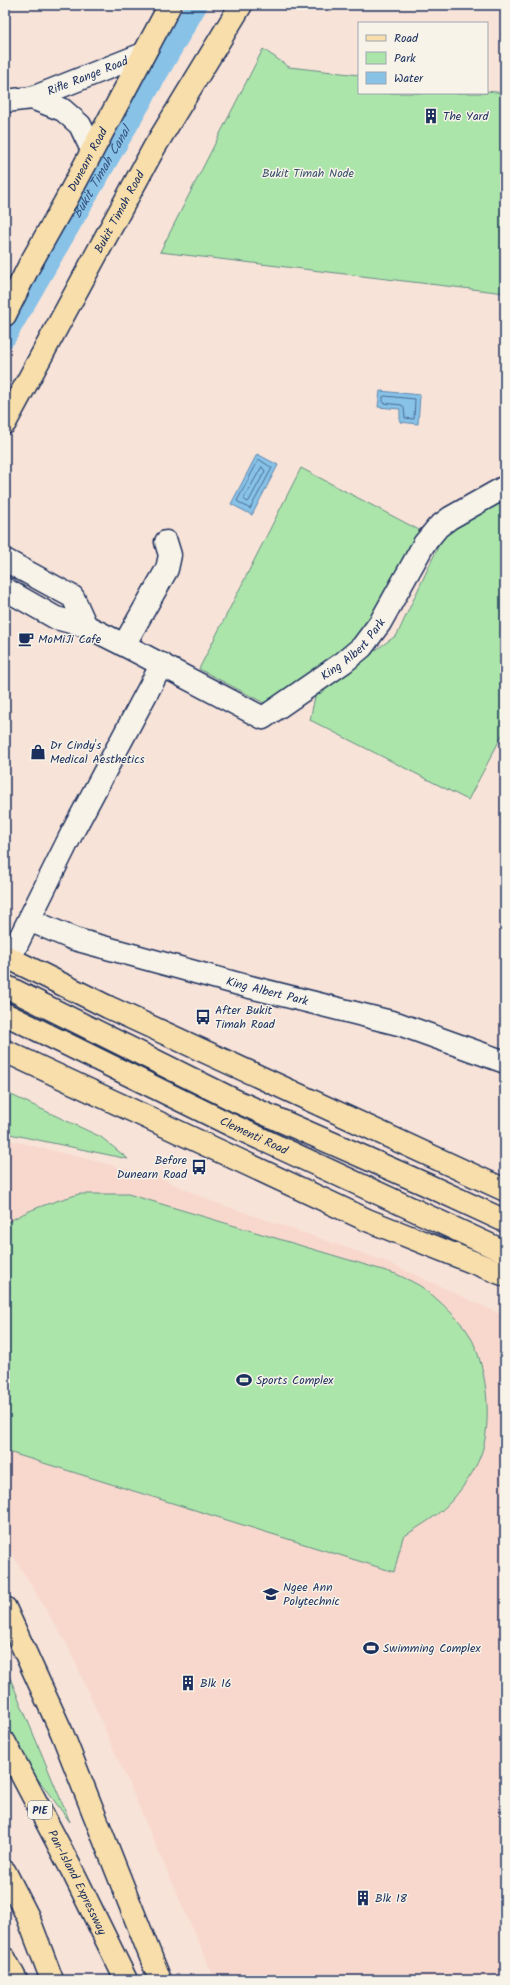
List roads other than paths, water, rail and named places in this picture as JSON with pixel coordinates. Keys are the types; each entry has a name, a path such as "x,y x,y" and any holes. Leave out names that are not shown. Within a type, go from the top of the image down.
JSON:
{"main road":[{"name":"Dunearn Road","path":"5,315 29,266 170,5"},
{"name":"Bukit Timah Road","path":"5,423 154,148 241,5"},
{"path":"7,957 108,1007 505,1190"},
{"name":"Clementi Road","path":"5,986 236,1101 426,1184 505,1221"},
{"name":"Clementi Road","path":"5,1014 231,1125 505,1252"},
{"path":"5,1051 367,1220 505,1275"},
{"path":"5,1608 62,1733 160,1980"},
{"name":"Pan-Island Expressway","path":"5,1743 76,1876 126,1980"},
{"path":"5,1872 28,1917 52,1980"},
{"path":"5,1959 16,1980"}],"street":[{"name":"Rifle Range Road","path":"5,101 32,98 143,54"},
{"name":"Rifle Range Road","path":"32,98 63,110 80,125 92,150"},
{"name":"King Albert Park","path":"9,591 56,618 86,626 162,664 263,718 344,662 362,647 380,623 424,544 438,527 450,518 505,487"},
{"path":"124,645 167,569 170,555 166,542"},
{"path":"5,560 72,597 86,626"},
{"path":"9,591 26,571"},
{"path":"7,957 29,920 72,833 162,664"},
{"name":"King Albert Park","path":"29,920 74,939 246,986 399,1024 505,1062"}],"water":[{"path":"380,391 420,395 418,424 400,422 400,409 378,407"},
{"path":"257,454 278,465 252,515 231,504"}],"waterway":[{"name":"Bukit Timah Canal","path":"5,338 197,5"}],"place":[{"name":"The Yard","path":"431,116"},
{"name":"MoMiJi Cafe","path":"26,639"},
{"name":"Dr Cindy's Medical Aesthetics","path":"38,752"},
{"name":"After Bukit Timah Road","path":"203,1017"},
{"name":"Before Dunearn Road","path":"199,1167"},
{"name":"Sports Complex","path":"244,1380"},
{"name":"Ngee Ann Polytechnic","path":"271,1594"},
{"name":"Swimming Complex","path":"371,1648"},
{"name":"Blk 16","path":"188,1683"},
{"name":"Blk 18","path":"363,1898"}],"park label":[{"name":"Bukit Timah Node","path":"308,173"}]}
